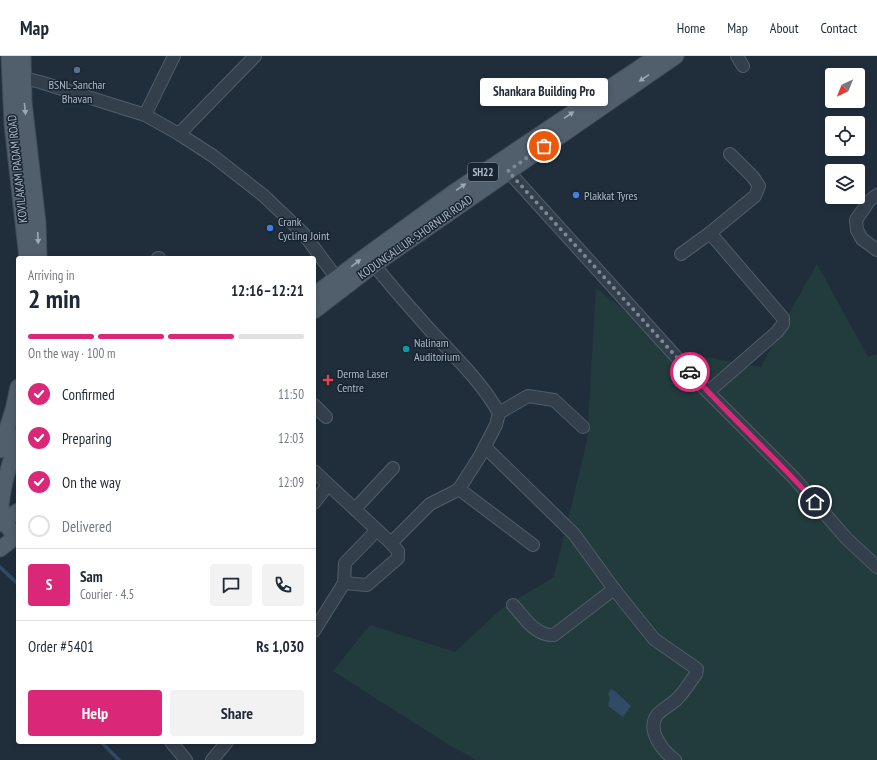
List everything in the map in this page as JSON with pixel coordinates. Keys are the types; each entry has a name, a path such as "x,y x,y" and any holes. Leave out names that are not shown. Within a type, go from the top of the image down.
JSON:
{"main road":[{"name":"KOVILAKAM PADAM ROAD","path":"9,56 24,102 38,223 39,256"},
{"name":"KOVILAKAM PADAM ROAD","path":"23,56 16,78 12,124 27,256"},
{"name":"KODUNGALLUR-SHORNUR ROAD","path":"316,309 340,283 454,192 657,56"},
{"name":"KODUNGALLUR-SHORNUR ROAD","path":"316,294 374,265 676,56"},
{"path":"0,450 16,396"},
{"path":"16,443 3,489 1,504 2,523 16,535"},
{"path":"2,523 16,512"},
{"path":"0,549 16,537"}],"street":[{"path":"145,115 174,56"},
{"path":"179,134 255,56"},
{"path":"16,78 61,88 145,115 179,134 213,156 264,196 303,232 340,283"},
{"path":"681,254 710,233 755,196 759,186 753,177 730,154"},
{"path":"508,171 708,392 794,478 846,538 877,567"},
{"path":"877,195 869,201 856,220 857,230 862,239 877,250"},
{"path":"708,392 777,332 782,324 783,318 710,233"},
{"path":"374,265 425,325 476,380 493,402 499,413 496,425 485,447 459,489 452,494 430,504 391,543"},
{"path":"499,413 528,396 554,400 583,427"},
{"path":"316,407 326,417"},
{"path":"485,447 574,534 614,589 654,639 697,669 696,674 677,699 657,715 653,725 656,741 675,760"},
{"path":"354,510 393,468"},
{"path":"316,473 391,543 398,552 398,558 366,585 344,583"},
{"path":"316,500 328,485"},
{"path":"459,489 533,545"},
{"path":"316,628 344,583 345,563 377,530"},
{"path":"513,605 535,630 546,636 554,635 614,589"},
{"path":"173,744 186,760"},
{"path":"212,760 226,744"}],"green space":[{"path":"817,264 868,357 877,354 877,760 477,760 449,745 333,671 370,625 455,652 501,609 554,577 587,441 596,288 677,352 761,367 783,324"}],"water":[{"path":"611,689 631,706 623,717 608,706 610,698 608,694"}],"waterway":[{"path":"0,567 16,582"},
{"path":"103,744 119,760"}],"way so far":[{"path":"544,146 508,171 690,372"}],"place":[{"name":"BSNL Sanchar Bhavan","path":"77,70"},
{"name":"Shankara Building Pro","path":"544,146"},
{"name":"Plakkat Tyres","path":"576,195"},
{"name":"Crank Cycling Joint","path":"270,228"},
{"name":"Nalinam Auditorium","path":"406,349"},
{"name":"Derma Laser Centre","path":"328,380"}],"route":[{"path":"690,372 794,478 815,502"}]}
